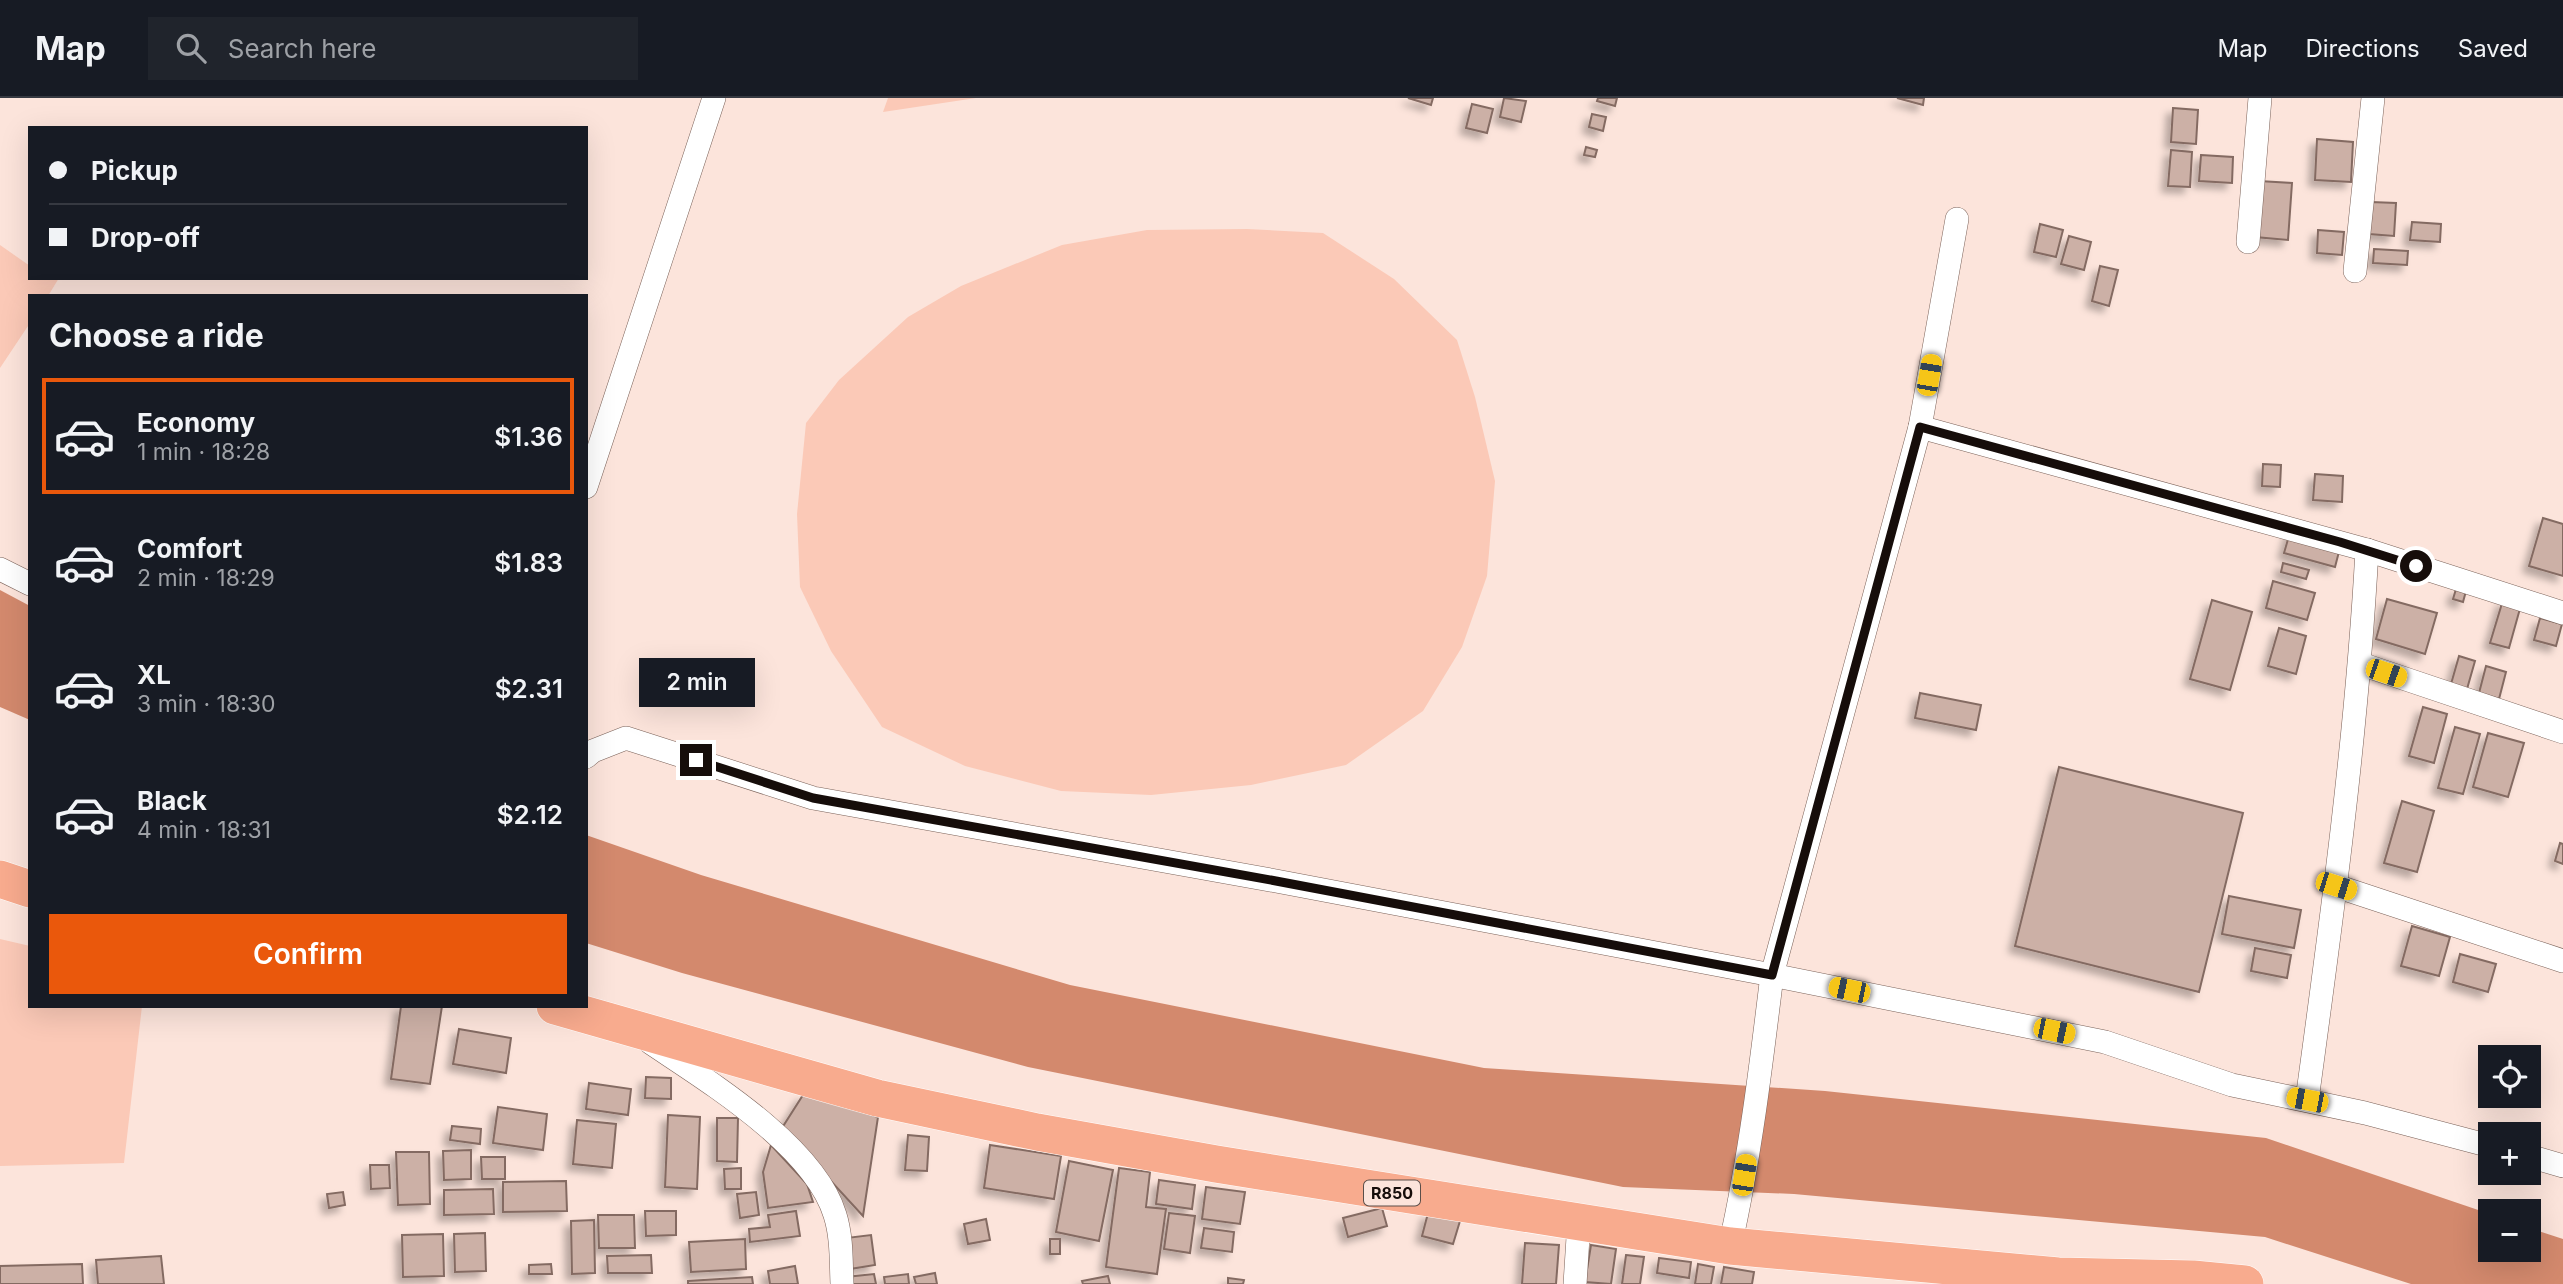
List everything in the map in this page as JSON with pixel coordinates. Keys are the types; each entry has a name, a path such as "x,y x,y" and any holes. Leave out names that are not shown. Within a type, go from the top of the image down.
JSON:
{"main road":[{"path":"0,879 28,888"},
{"name":"R850","path":"562,1008 877,1098 1037,1132 1203,1162 1911,1274 2057,1280 2193,1279 2245,1284"}],"street":[{"path":"588,481 714,98"},
{"path":"2248,242 2260,98"},
{"path":"2355,271 2373,98"},
{"path":"1730,1246 1740,1201 1772,975 1920,427 1957,219"},
{"path":"1920,427 2367,550 2563,613"},
{"path":"2307,1100 2336,886 2361,664 2367,550"},
{"path":"0,569 28,583"},
{"path":"2361,664 2563,732"},
{"path":"588,755 626,738 813,798 1290,883 2105,1042 2232,1085 2307,1100 2478,1143"},
{"path":"2336,886 2563,961"},
{"path":"631,1029 716,1087 767,1128 817,1180 835,1215 839,1230 842,1284"},
{"path":"2541,1160 2563,1166"},
{"path":"1575,1284 1580,1222"}],"shaded area":[{"path":"888,98 976,98 883,112"},
{"path":"1247,229 1323,233 1394,279 1457,340 1475,397 1495,481 1487,576 1462,647 1423,711 1346,765 1251,785 1151,795 1061,791 965,766 882,727 831,651 800,587 797,514 806,423 839,380 908,317 961,286 1062,245 1147,230"},
{"path":"0,245 28,265 28,280 58,280 49,294 28,294 28,326 0,368"},
{"path":"0,590 28,605 28,719 0,707"},
{"path":"588,836 701,875 1070,985 1484,1068 1825,1091 2266,1138 2478,1210 2478,1262 2541,1262 2541,1232 2563,1239 2563,1284 2411,1284 2265,1237 1794,1194 1623,1187 1028,1067 682,973 588,944"},
{"path":"0,939 28,946 28,1008 142,1008 124,1163 0,1166"}],"building":[{"path":"1408,98 1433,98 1431,105"},
{"path":"1504,98 1526,101 1521,122 1500,117"},
{"path":"1598,98 1617,98 1615,106 1597,101"},
{"path":"1897,98 1924,98 1923,105"},
{"path":"1472,104 1493,109 1487,133 1466,128"},
{"path":"2173,108 2198,110 2196,144 2171,142"},
{"path":"1592,114 1606,117 1603,131 1589,127"},
{"path":"2317,139 2353,142 2351,182 2315,180"},
{"path":"1586,147 1597,150 1595,157 1584,155"},
{"path":"2171,150 2192,152 2190,187 2168,186"},
{"path":"2201,155 2233,157 2232,183 2199,181"},
{"path":"2259,181 2292,183 2288,240 2255,237"},
{"path":"2371,202 2396,203 2394,236 2369,234"},
{"path":"2412,222 2441,224 2440,242 2410,240"},
{"path":"2040,224 2063,230 2056,257 2034,252"},
{"path":"2318,230 2344,232 2342,255 2317,253"},
{"path":"2069,236 2091,242 2084,270 2061,264"},
{"path":"2374,249 2408,251 2407,265 2373,263"},
{"path":"2100,266 2118,270 2109,306 2092,301"},
{"path":"2263,464 2281,465 2280,487 2262,486"},
{"path":"2315,474 2343,476 2342,502 2313,500"},
{"path":"2543,518 2563,524 2563,576 2529,566"},
{"path":"2291,529 2341,544 2335,567 2284,553"},
{"path":"2283,563 2309,570 2306,579 2281,572"},
{"path":"2273,581 2315,593 2307,620 2266,608"},
{"path":"2456,589 2466,591 2463,602 2453,599"},
{"path":"2387,599 2437,613 2425,654 2376,639"},
{"path":"2212,600 2252,612 2230,690 2190,679"},
{"path":"2503,600 2521,605 2509,648 2490,643"},
{"path":"2540,618 2562,624 2556,646 2534,640"},
{"path":"2279,628 2306,636 2296,674 2268,666"},
{"path":"2459,656 2475,661 2467,689 2451,684"},
{"path":"2486,666 2506,672 2499,699 2479,693"},
{"path":"1920,693 1981,705 1976,730 1915,718"},
{"path":"2423,707 2447,714 2434,763 2409,756"},
{"path":"2455,727 2480,734 2463,794 2438,788"},
{"path":"2488,733 2524,743 2508,797 2473,787"},
{"path":"2059,767 2243,813 2199,992 2015,946"},
{"path":"2402,801 2434,811 2417,872 2384,863"},
{"path":"2560,843 2563,844 2563,864 2555,861"},
{"path":"2229,896 2301,910 2294,948 2222,934"},
{"path":"2412,926 2450,937 2439,976 2401,966"},
{"path":"2255,948 2291,955 2287,978 2251,971"},
{"path":"2460,954 2496,964 2488,992 2453,982"},
{"path":"401,1008 442,1008 430,1084 391,1079"},
{"path":"459,1029 511,1038 506,1073 453,1064"},
{"path":"646,1077 671,1078 671,1099 645,1098"},
{"path":"589,1083 631,1089 628,1115 586,1109"},
{"path":"803,1095 878,1117 863,1216 782,1128"},
{"path":"498,1107 547,1114 543,1150 493,1143"},
{"path":"668,1115 700,1117 697,1189 665,1187"},
{"path":"717,1118 738,1118 737,1162 717,1161"},
{"path":"577,1120 616,1124 612,1168 573,1164"},
{"path":"452,1126 481,1129 480,1144 450,1140"},
{"path":"908,1135 929,1137 927,1171 905,1170"},
{"path":"771,1145 807,1184 813,1202 768,1208 763,1172"},
{"path":"990,1145 1061,1156 1054,1199 984,1188"},
{"path":"471,1150 471,1179 444,1180 443,1151"},
{"path":"396,1152 429,1152 430,1204 398,1205"},
{"path":"481,1157 505,1157 505,1179 482,1179"},
{"path":"1069,1161 1113,1170 1099,1241 1056,1232"},
{"path":"370,1165 389,1165 390,1188 371,1189"},
{"path":"741,1168 741,1189 725,1189 724,1169"},
{"path":"1119,1168 1150,1172 1146,1207 1166,1209 1157,1274 1106,1267"},
{"path":"1159,1180 1195,1185 1192,1209 1156,1204"},
{"path":"566,1181 567,1211 503,1212 503,1182"},
{"path":"1206,1187 1245,1192 1240,1224 1202,1219"},
{"path":"493,1189 494,1214 444,1215 444,1190"},
{"path":"343,1192 345,1205 329,1208 327,1194"},
{"path":"756,1192 759,1215 740,1218 737,1194"},
{"path":"1382,1208 1387,1226 1348,1237 1343,1218"},
{"path":"645,1211 676,1211 676,1235 646,1236"},
{"path":"796,1211 800,1236 750,1242 749,1229 770,1227 768,1215"},
{"path":"1169,1213 1195,1216 1190,1253 1164,1249"},
{"path":"1428,1213 1460,1221 1453,1244 1422,1236"},
{"path":"598,1215 634,1215 635,1248 599,1248"},
{"path":"986,1219 990,1240 968,1244 964,1224"},
{"path":"594,1220 595,1273 572,1274 571,1221"},
{"path":"1204,1228 1234,1232 1232,1252 1201,1248"},
{"path":"485,1233 486,1271 455,1272 454,1234"},
{"path":"443,1234 444,1276 403,1277 402,1235"},
{"path":"871,1235 875,1265 850,1269 846,1238"},
{"path":"745,1239 746,1269 691,1272 689,1242"},
{"path":"1050,1239 1060,1239 1060,1254 1050,1254"},
{"path":"1525,1243 1559,1245 1556,1284 1522,1284"},
{"path":"1591,1245 1616,1249 1611,1284 1585,1282"},
{"path":"651,1255 652,1273 608,1273 607,1256"},
{"path":"1626,1255 1644,1257 1640,1284 1622,1284"},
{"path":"161,1256 164,1284 98,1284 96,1260"},
{"path":"1659,1258 1691,1262 1689,1278 1657,1273"},
{"path":"82,1264 83,1284 0,1284 0,1266"},
{"path":"551,1264 552,1274 529,1274 529,1265"},
{"path":"1698,1264 1714,1267 1711,1284 1695,1284"},
{"path":"795,1266 798,1284 770,1284 768,1271"},
{"path":"1724,1267 1754,1272 1752,1284 1721,1284"},
{"path":"935,1273 937,1284 916,1284 914,1277"},
{"path":"874,1274 876,1284 847,1284 846,1277"},
{"path":"908,1274 909,1284 885,1284 884,1277"},
{"path":"1108,1276 1110,1284 1083,1284 1082,1281"},
{"path":"752,1277 753,1284 688,1284 688,1281"},
{"path":"1228,1278 1244,1280 1243,1284 1228,1284"}],"route":[{"path":"696,760 813,798 1276,881 1772,975 1920,427 2340,542 2416,566"}]}
